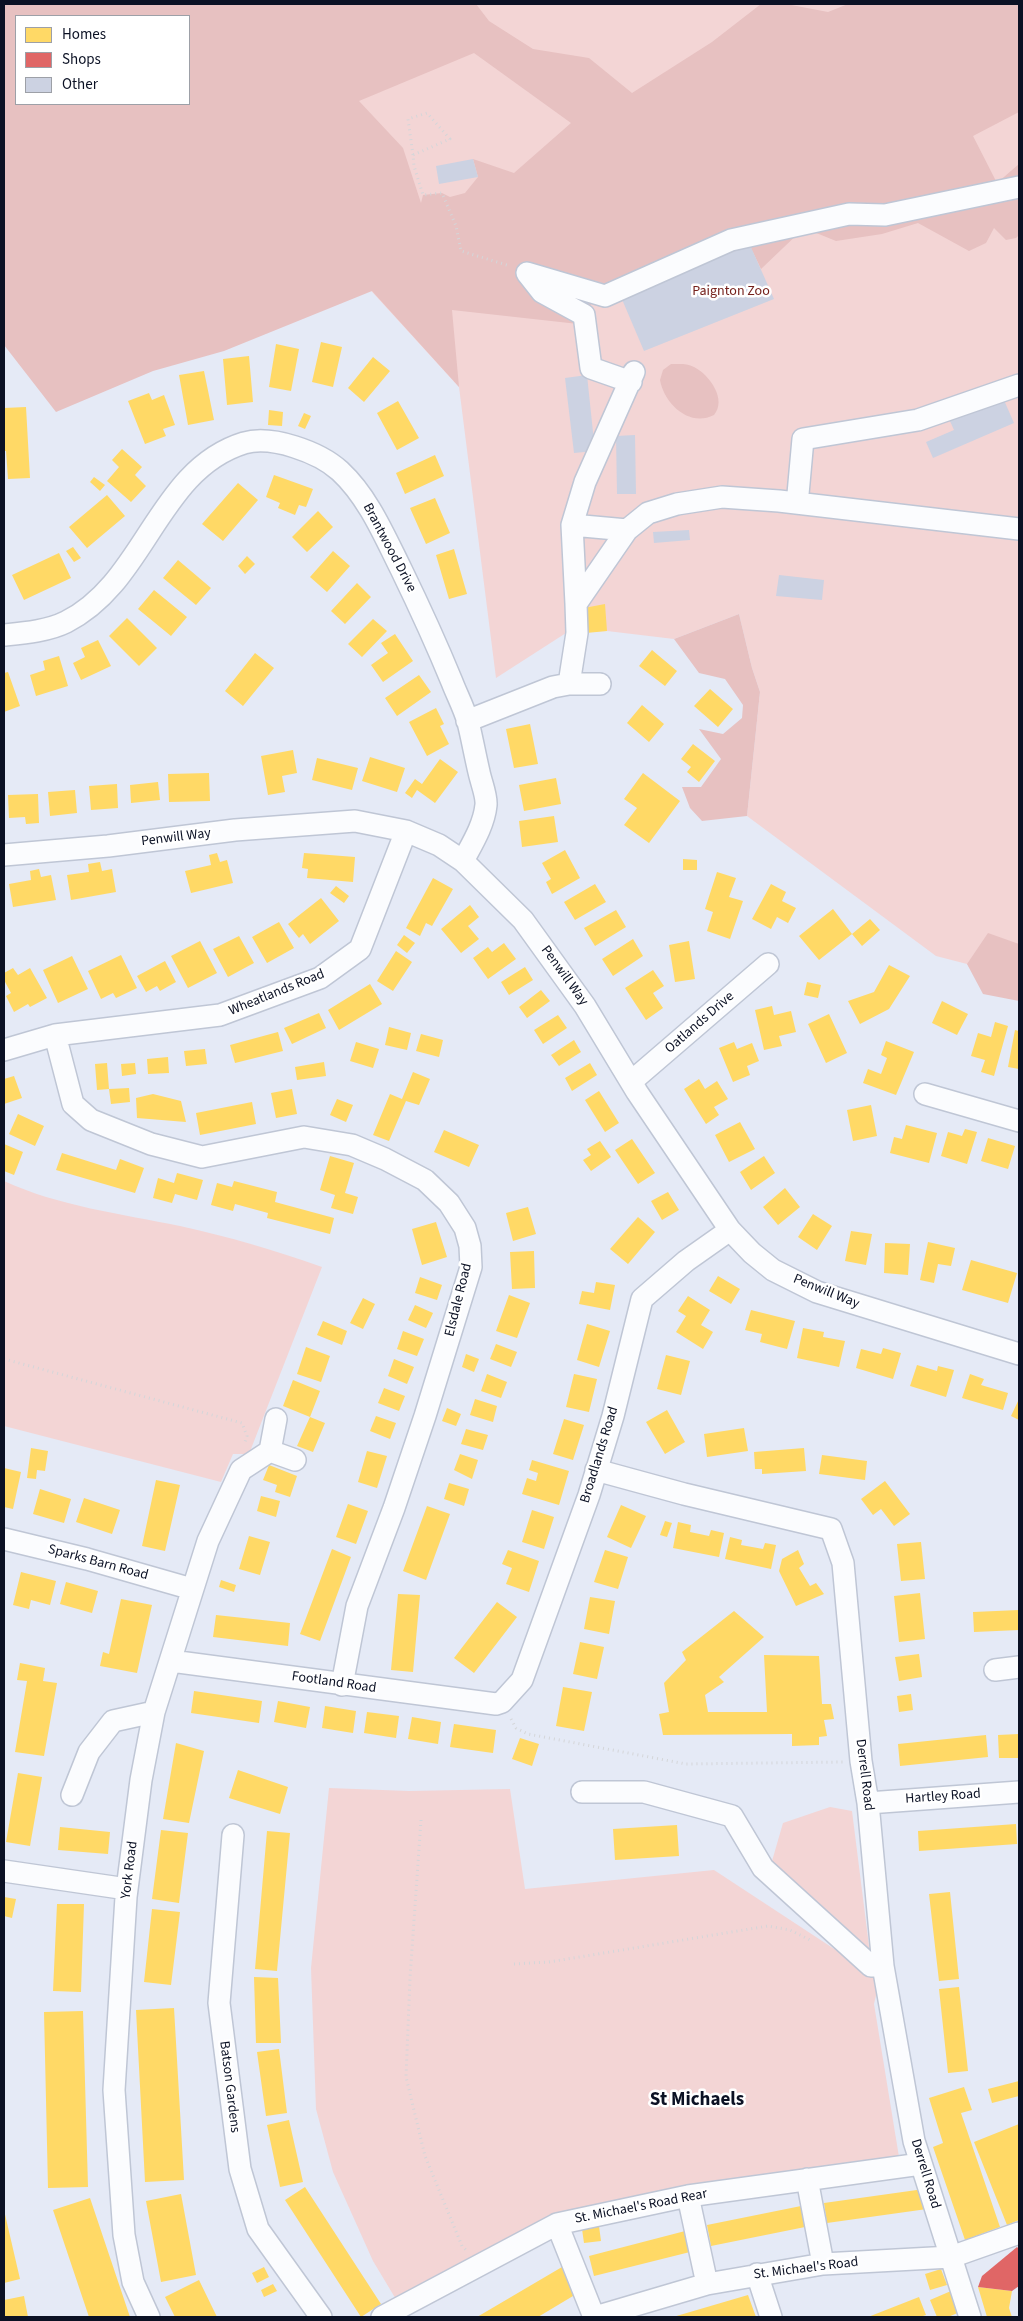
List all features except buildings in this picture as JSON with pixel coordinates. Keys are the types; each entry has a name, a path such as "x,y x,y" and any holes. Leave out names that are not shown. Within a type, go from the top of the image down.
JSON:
{"street":[{"path":"527,273 604,296 731,240 849,214 885,215 1019,187"},
{"path":"527,273 591,305"},
{"path":"527,273 542,292 584,315 591,368 633,377 585,482 572,525 577,634 569,684"},
{"path":"798,494 803,439 918,420 1019,385"},
{"name":"Brantwood Drive","path":"4,635 30,632 65,623 96,603 133,560 170,500 206,461 245,443 290,445 323,458 341,472 367,504 434,640 468,721 486,804 477,834 463,861"},
{"path":"576,604 627,530 648,513 677,504 722,497 779,501 1019,529"},
{"path":"572,525 627,530"},
{"path":"468,721 519,699 569,684 600,684"},
{"name":"Penwill Way","path":"4,855 108,846 235,830 355,821 406,831 439,845 463,861 523,920 585,1006 637,1092 730,1230 752,1253 773,1270 818,1292 1019,1354"},
{"name":"Wheatlands Road","path":"4,1050 55,1036 220,1015 320,978 360,949 406,831"},
{"name":"Oatlands Drive","path":"632,1081 768,964"},
{"name":"Elsdale Road","path":"55,1036 73,1104 91,1120 151,1144 202,1157 304,1137 352,1145 386,1159 425,1180 449,1202 465,1228 470,1246 470,1267 422,1426 394,1508 357,1606 342,1685"},
{"path":"925,1094 1019,1121"},
{"name":"Broadlands Road","path":"499,1703 522,1680 596,1470 613,1416 642,1299 686,1261 730,1230"},
{"path":"241,1470 270,1451 276,1419"},
{"path":"270,1451 295,1460"},
{"name":"York Road","path":"149,2317 133,2282 124,2236 114,2090 127,1889 141,1780 154,1712 208,1541 241,1470"},
{"name":"Derrell Road","path":"596,1470 684,1494 831,1529 843,1563 861,1761 868,1803 883,1966 914,2141 970,2317"},
{"name":"Sparks Barn Road","path":"4,1539 87,1559 192,1589"},
{"name":"Footland Road","path":"171,1661 342,1685 499,1703"},
{"path":"994,1670 1019,1667"},
{"path":"72,1795 89,1752 113,1721 154,1712"},
{"path":"582,1792 644,1792 732,1816 763,1868 871,1966 883,1966"},
{"name":"Hartley Road","path":"868,1803 1019,1792"},
{"name":"Batson Gardens","path":"233,1835 219,2003 240,2169 258,2229 321,2317"},
{"path":"4,1871 127,1889"},
{"name":"St. Michael's Road Rear","path":"382,2317 557,2224 688,2196 921,2164"},
{"path":"807,2179 823,2264"},
{"path":"688,2196 707,2284"},
{"path":"557,2224 594,2317"},
{"name":"St. Michael's Road","path":"594,2317 707,2284 757,2274 823,2264 951,2257 1019,2233"},
{"path":"757,2274 771,2317"}],"path":[{"path":"413,155 450,139 427,113 408,119 414,166 423,195 442,193 456,226 461,251 527,273"},
{"path":"4,1359 242,1423 247,1436 241,1470"},
{"path":"499,1703 516,1728 528,1734 686,1764 861,1761"},
{"path":"421,1820 410,1978 406,2077 425,2156 462,2246 472,2257"},
{"path":"514,1964 549,1962 768,1926 790,1930 818,1943"}],"green space":[{"name":"Paignton Zoo","path":"394,4 1019,4 1019,997 985,991 967,964 936,956 747,816 760,692 739,614 674,639 607,631 566,633 496,678 459,387 364,283 316,130"},
{"path":"4,1181 25,1190 68,1203 217,1235 269,1249 322,1267 249,1454 233,1454 221,1482 4,1426"},
{"path":"329,1788 409,1791 510,1789 525,1889 714,1870 880,1979 874,2004 899,2157 556,2217 400,2306 373,2261 333,2172 316,2109 311,1968"},
{"path":"830,1807 852,1811 870,1954 770,1868 783,1823"}],"shaded area":[{"path":"4,4 476,4 489,21 533,49 589,58 632,93 712,42 761,4 786,4 828,12 848,4 1019,4 1019,112 973,136 997,183 1019,164 1019,235 1016,238 1006,240 994,228 986,243 969,251 918,223 882,234 836,241 804,228 761,269 750,246 621,296 594,300 578,324 452,310 459,387 372,291 224,351 153,371 56,412 4,345","holes":["474,53 571,123 514,173 473,159 478,177 465,193 450,197 442,193 423,195 421,203 403,148 359,101"]},
{"path":"671,364 691,366 706,376 718,395 718,409 714,415 705,418 687,416 672,405 662,389 660,380 663,370"},
{"path":"739,614 760,692 747,816 702,821 690,808 682,787 701,787 721,759 699,729 723,734 742,718 743,705 725,679 699,673 674,639"},
{"path":"988,933 1019,944 1019,1001 983,994 967,964"}],"district":[{"name":"St Michaels","path":"697,2101"}]}
